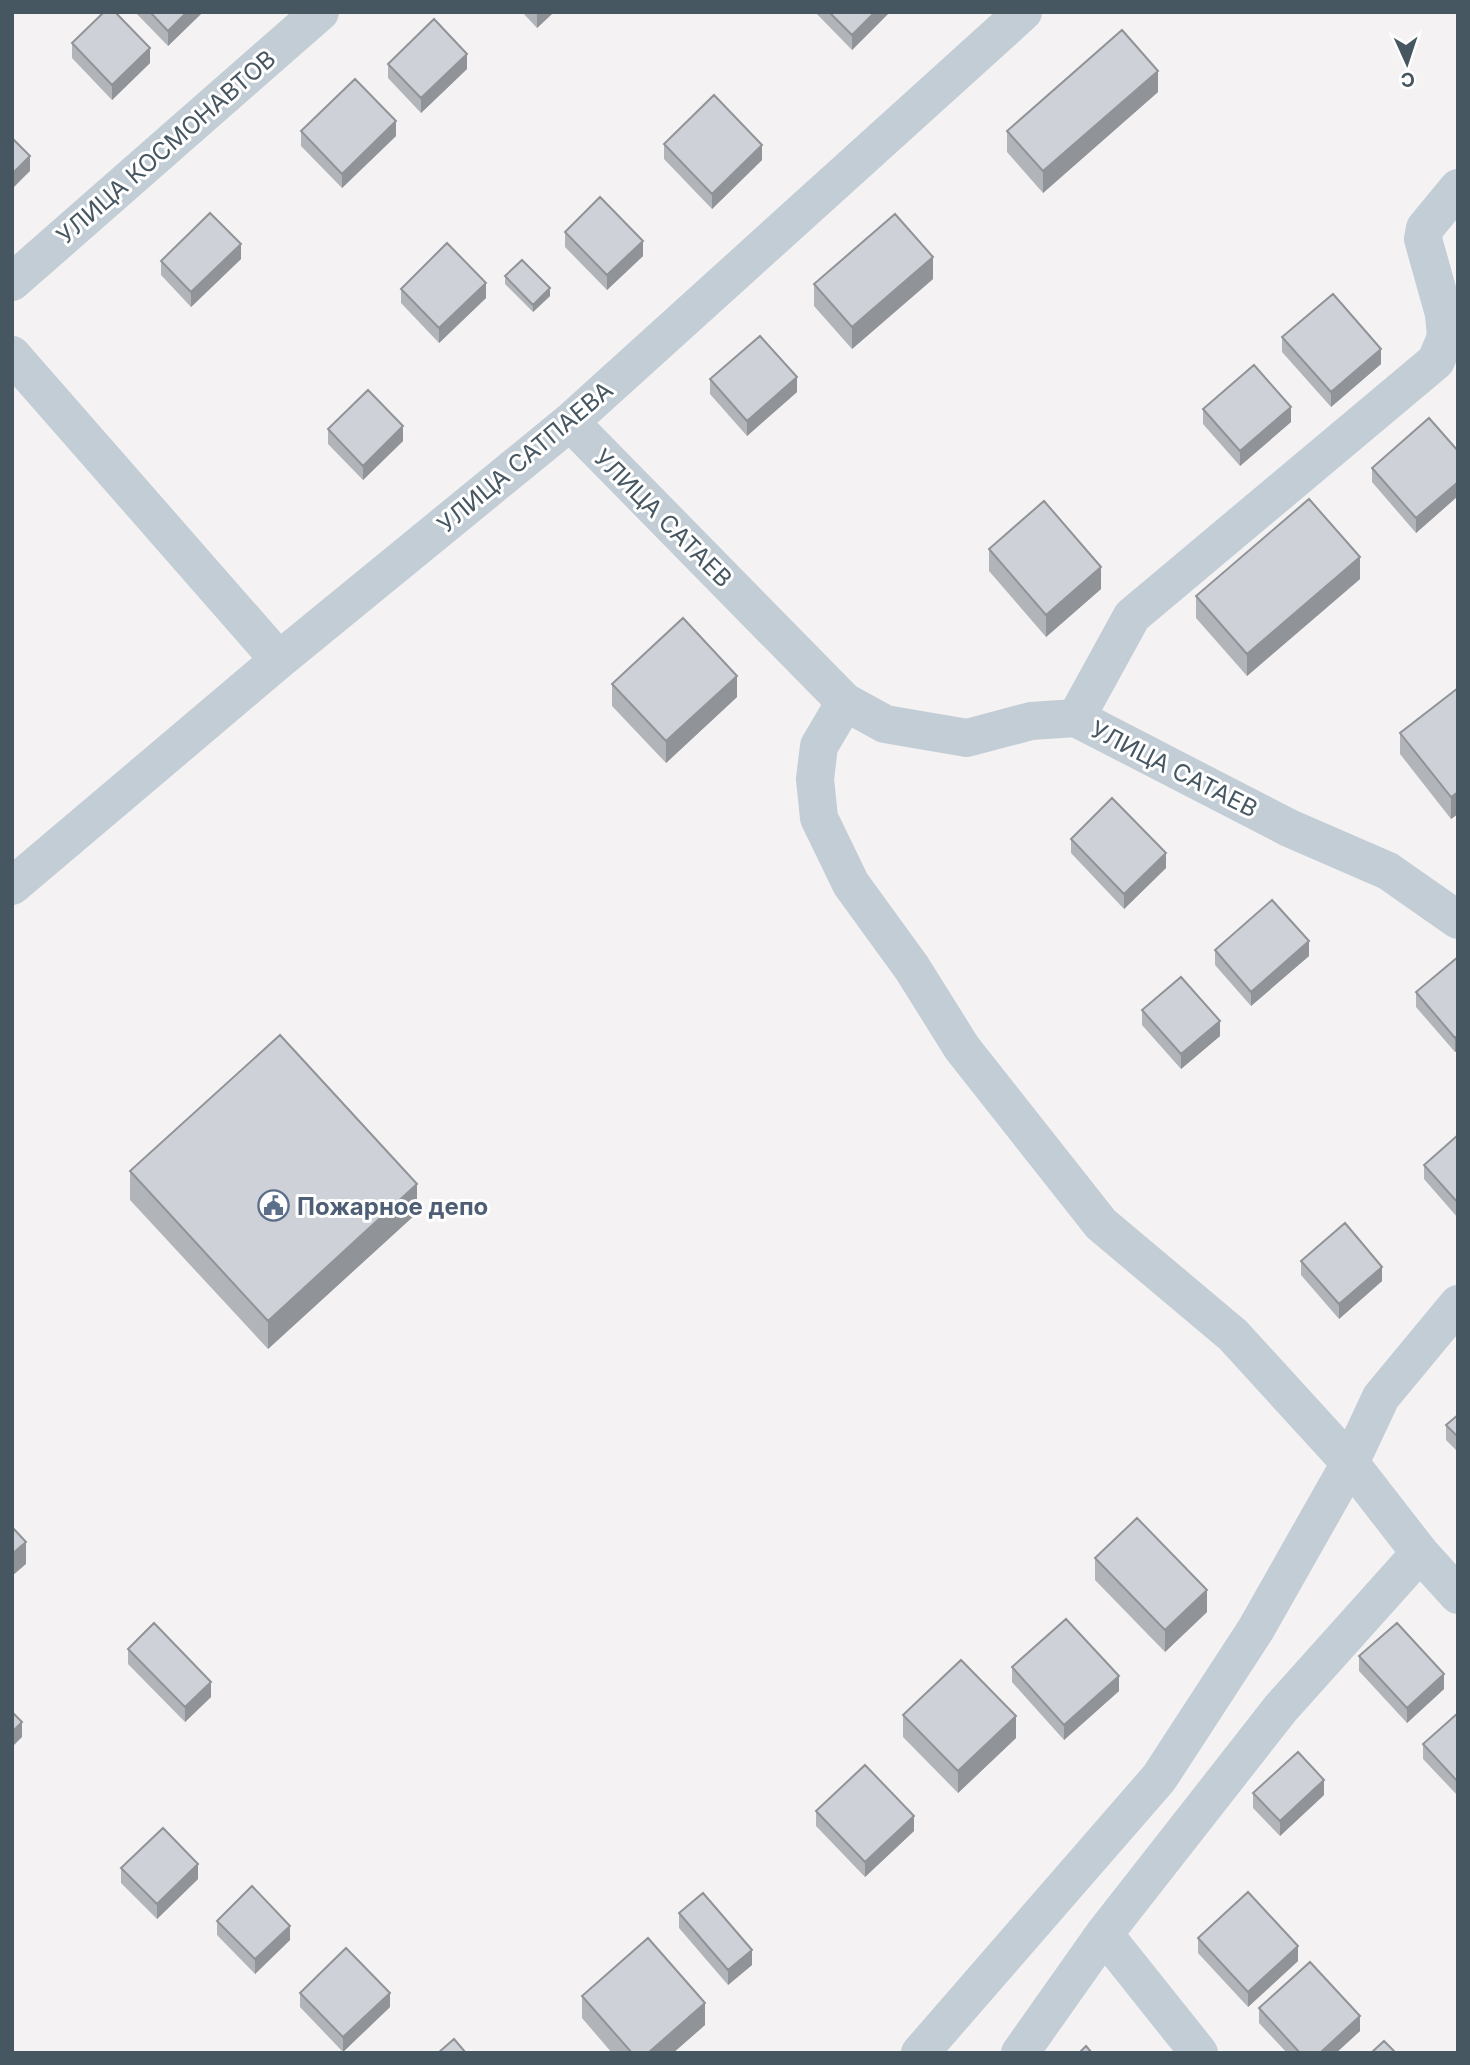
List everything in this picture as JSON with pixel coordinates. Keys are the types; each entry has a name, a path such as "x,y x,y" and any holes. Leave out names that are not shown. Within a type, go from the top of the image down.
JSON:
{"street":[{"name":"УЛИЦА КОСМОНАВТОВ","path":"12,282 320,12"},
{"name":"УЛИЦА САТПАЕВА","path":"12,886 279,660 570,422 1023,12"},
{"path":"1076,718 1132,616 1436,361 1446,337 1444,314 1423,239 1425,228 1458,188"},
{"path":"12,355 279,660"},
{"name":"УЛИЦА САТАЕВ","path":"570,422 845,702 885,723 967,738 1031,721 1076,718 1289,828 1388,872 1458,920"},
{"path":"845,702 819,746 815,779 819,818 851,884 912,968 962,1048 1101,1224 1233,1335 1350,1463 1420,1553 1458,1595"},
{"path":"920,2053 1159,1779 1256,1629 1350,1463 1381,1397 1458,1304"},
{"path":"1020,2053 1104,1934 1281,1708 1420,1553"},
{"path":"1104,1934 1199,2053"}],"building":[{"path":"104,12 115,12 150,48 112,85 72,43"},
{"path":"150,12 187,12 168,31"},
{"path":"829,12 875,12 852,35"},
{"path":"434,19 467,54 421,98 388,64"},
{"path":"1122,30 1158,71 1043,171 1007,131"},
{"path":"355,79 396,121 342,174 301,131"},
{"path":"714,95 762,145 712,194 664,144"},
{"path":"12,138 30,156 12,174"},
{"path":"600,197 643,241 607,275 565,232"},
{"path":"210,213 241,244 191,292 161,261"},
{"path":"895,214 933,257 852,327 814,284"},
{"path":"447,243 486,283 439,328 401,289"},
{"path":"522,260 550,288 533,305 505,276"},
{"path":"1333,294 1381,349 1331,392 1282,337"},
{"path":"760,336 797,377 747,421 710,379"},
{"path":"1254,365 1291,407 1240,451 1203,409"},
{"path":"368,390 403,426 363,466 328,429"},
{"path":"1429,418 1458,451 1458,482 1416,518 1372,468"},
{"path":"1309,499 1360,557 1247,654 1196,596"},
{"path":"1044,501 1101,567 1046,615 989,549"},
{"path":"683,618 737,676 666,741 612,684"},
{"path":"1458,688 1458,792 1451,797 1400,733"},
{"path":"1112,798 1166,853 1124,894 1071,839"},
{"path":"1272,900 1309,941 1251,992 1215,950"},
{"path":"1458,957 1458,1035 1455,1038 1416,992"},
{"path":"1181,977 1220,1021 1181,1054 1142,1010"},
{"name":"Пожарное депо","path":"280,1035 417,1184 268,1321 130,1171"},
{"path":"1458,1135 1458,1203 1424,1165"},
{"path":"1345,1223 1382,1267 1339,1304 1301,1261"},
{"path":"1458,1415 1458,1437 1446,1425"},
{"path":"1137,1518 1207,1590 1165,1630 1095,1558"},
{"path":"12,1527 26,1542 12,1554"},
{"path":"1066,1619 1119,1676 1064,1725 1012,1667"},
{"path":"154,1623 211,1682 185,1707 128,1649"},
{"path":"1397,1623 1444,1674 1407,1708 1359,1656"},
{"path":"961,1660 1016,1716 958,1771 903,1715"},
{"path":"12,1712 22,1722 12,1732"},
{"path":"1458,1713 1458,1782 1423,1744"},
{"path":"1298,1752 1324,1780 1280,1821 1253,1793"},
{"path":"865,1765 914,1816 865,1862 816,1811"},
{"path":"163,1828 198,1864 157,1904 121,1868"},
{"path":"252,1886 290,1926 255,1959 217,1921"},
{"path":"1248,1892 1298,1946 1248,1992 1198,1938"},
{"path":"703,1893 752,1950 728,1970 679,1913"},
{"path":"648,1938 705,2003 648,2053 632,2053 582,1996"},
{"path":"346,1948 390,1993 343,2037 300,1993"},
{"path":"1310,1962 1360,2016 1320,2053 1300,2053 1259,2008"},
{"path":"454,2039 466,2053 438,2053"},
{"path":"1384,2041 1396,2053 1371,2053"},
{"path":"1086,2046 1092,2053 1079,2053"}],"place":[{"name":"Пожарное депо","path":"274,1206"}]}
